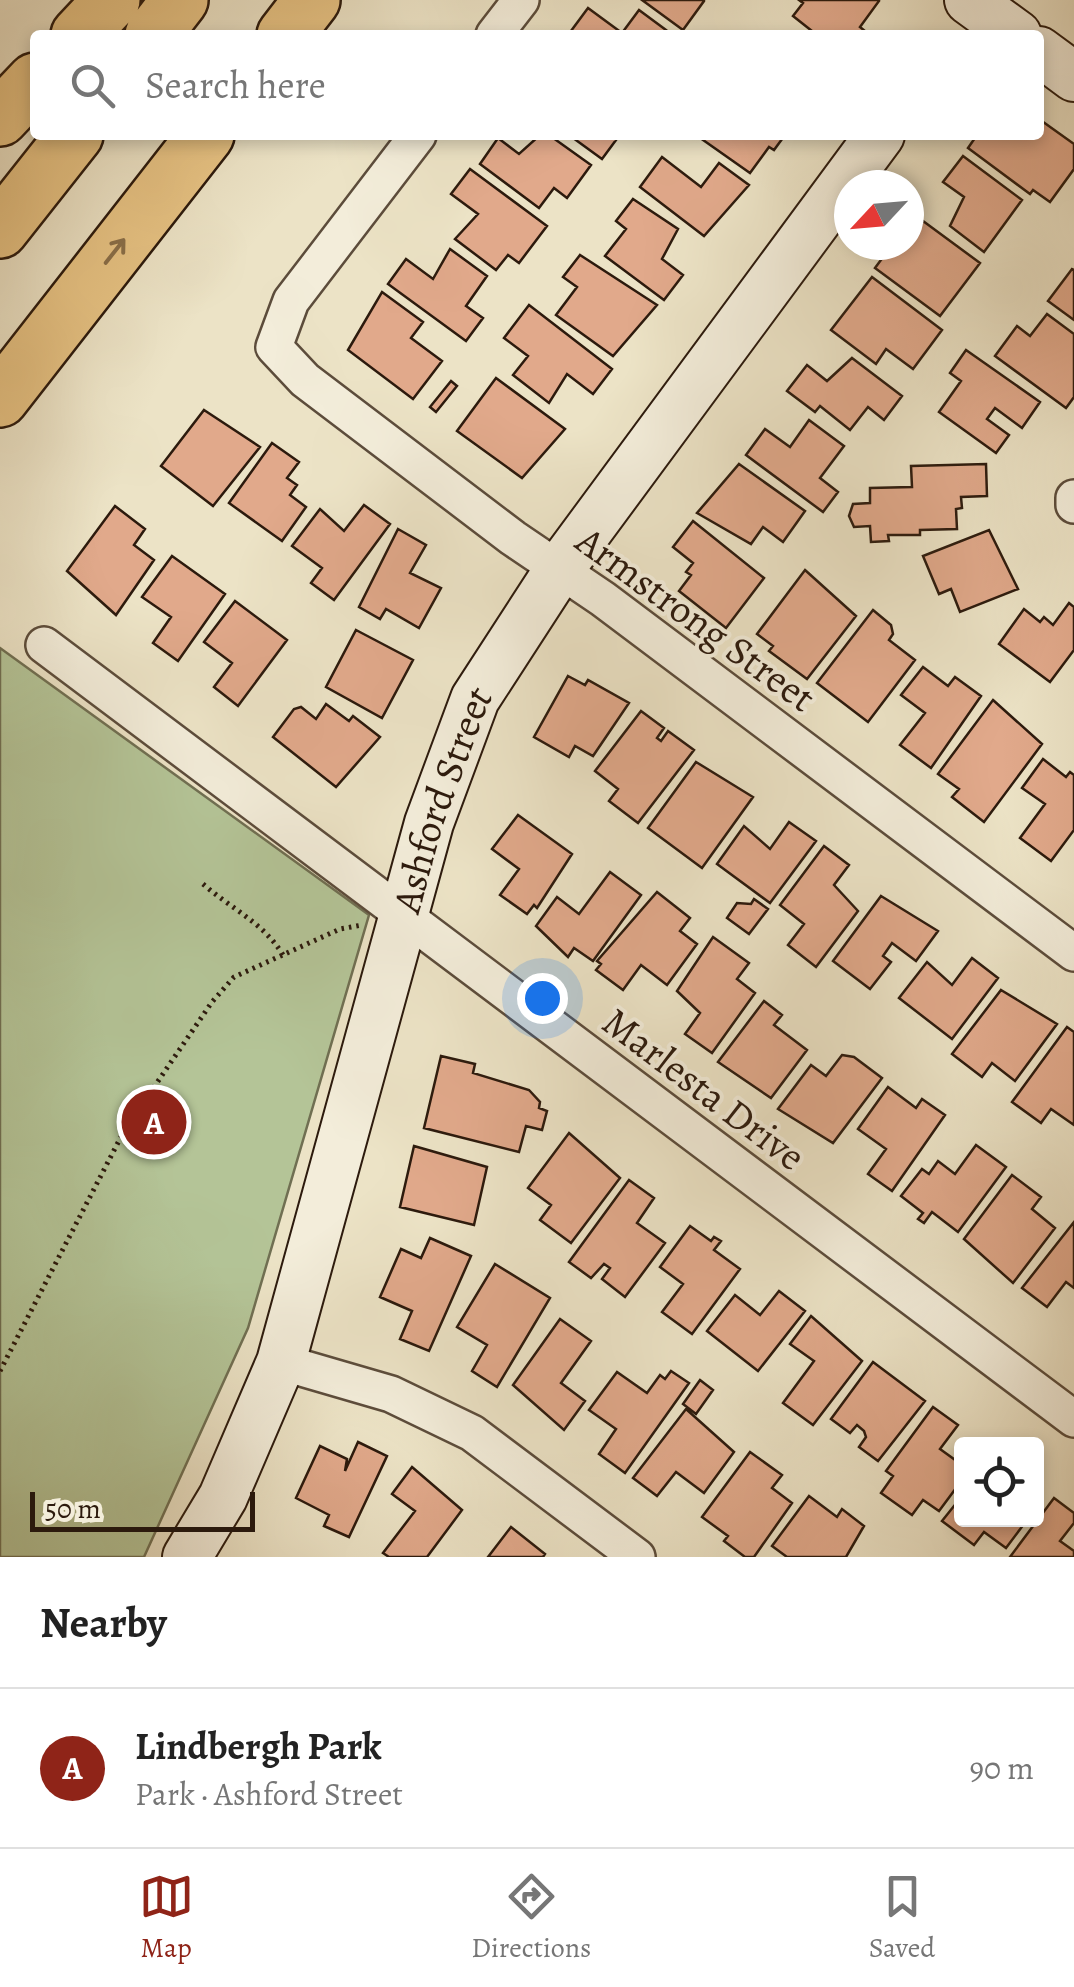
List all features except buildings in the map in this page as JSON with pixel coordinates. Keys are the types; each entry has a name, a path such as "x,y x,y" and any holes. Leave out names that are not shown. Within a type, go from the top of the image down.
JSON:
{"highway":[{"path":"84,30 112,0"},
{"path":"157,30 180,0"},
{"path":"288,30 312,0"},
{"path":"0,118 30,86"},
{"path":"0,230 70,140"},
{"path":"0,398 202,140"},
{"path":"0,418 55,328"}],"street":[{"path":"498,30 521,0"},
{"path":"969,10 1007,30"},
{"path":"1044,55 1074,77"},
{"name":"Armstrong Street","path":"414,140 291,301 274,347 305,380 1074,953"},
{"name":"Ashford Street","path":"187,1557 223,1498 281,1362 429,823 475,698 558,571 876,140"},
{"name":"Marlesta Drive","path":"44,645 1074,1420"},
{"path":"281,1362 391,1394 472,1433 637,1557"}],"path":[{"path":"203,884 235,912 255,922 283,955"},
{"path":"0,1371 88,1194 135,1114 212,1002 234,977 340,929 404,917"}],"green space":[{"path":"0,648 369,915 248,1328 144,1557 0,1557"}],"place":[{"name":"Lindbergh Park","path":"154,1122"}]}
